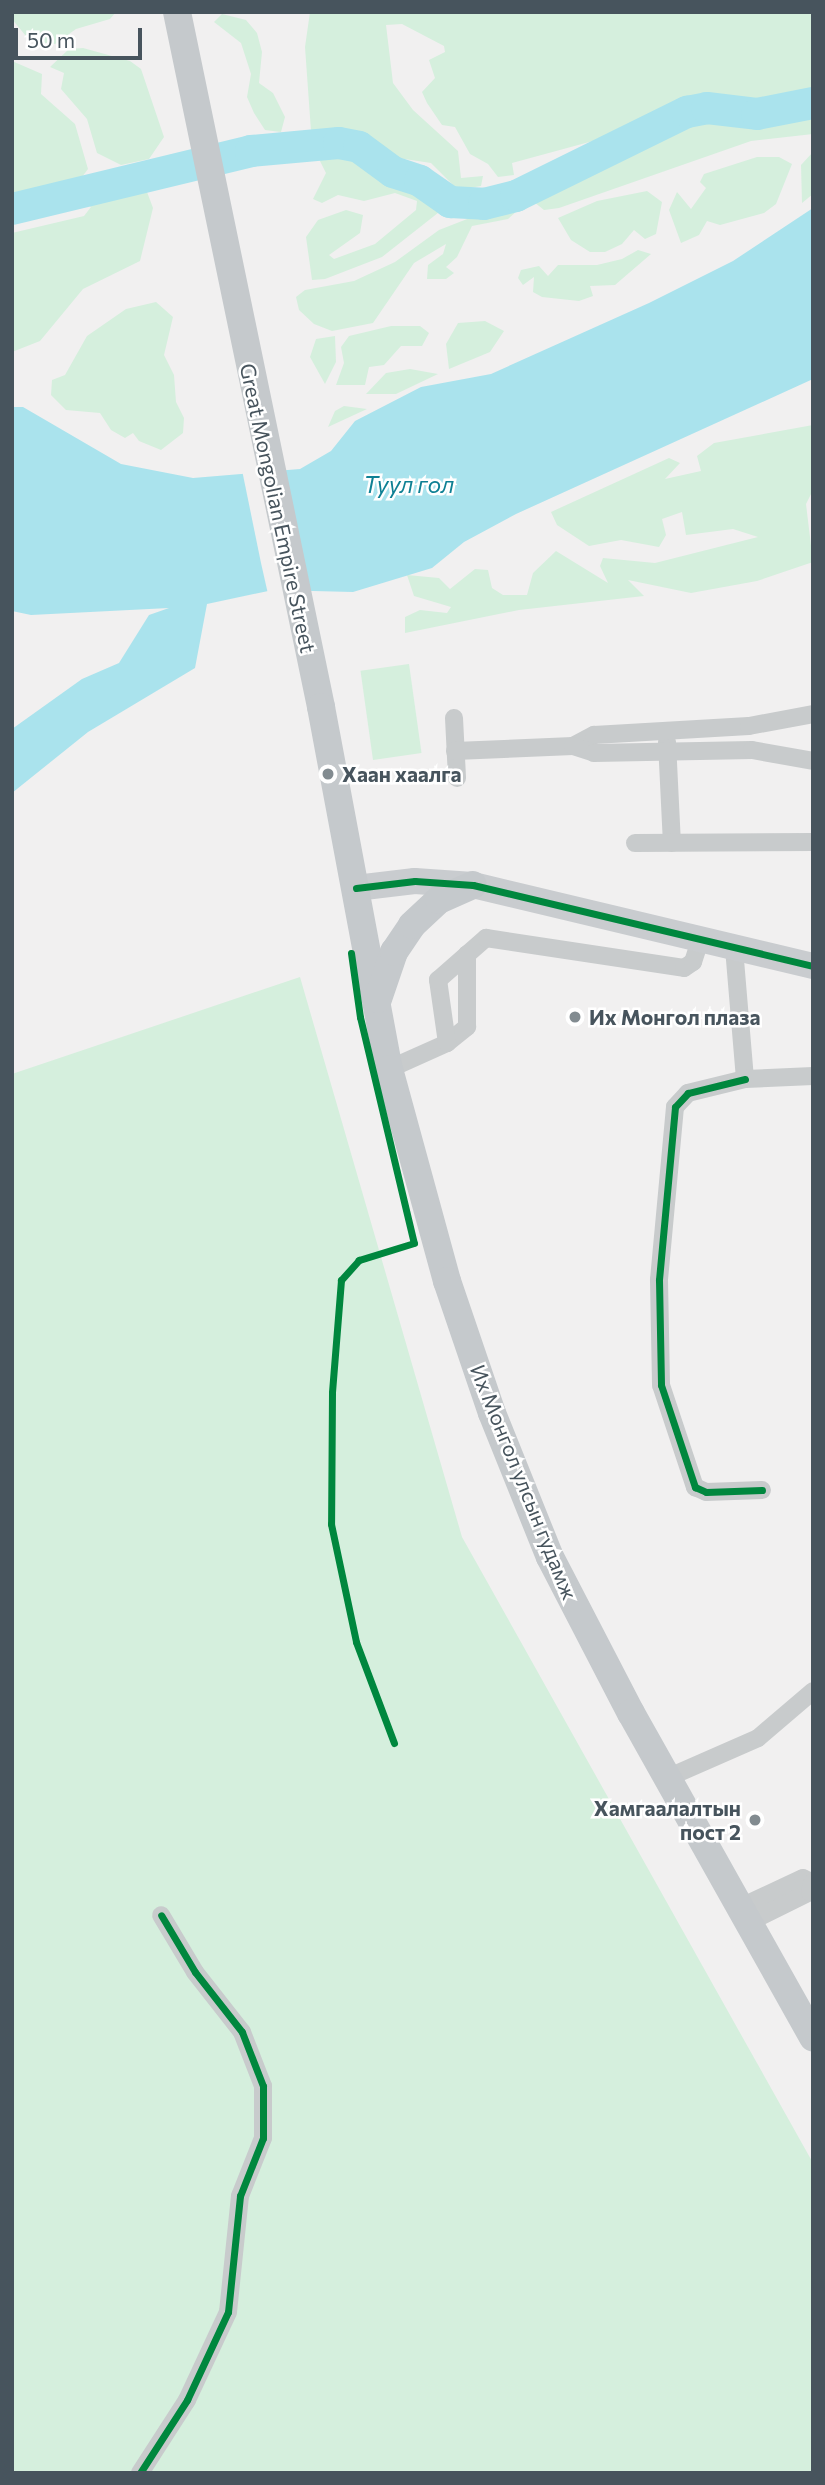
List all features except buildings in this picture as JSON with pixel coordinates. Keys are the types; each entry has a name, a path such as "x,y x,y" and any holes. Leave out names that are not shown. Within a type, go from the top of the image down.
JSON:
{"main road":[{"name":"Great Mongolian Empire Street","path":"177,12 320,707 377,1005"},
{"path":"377,1005 394,952 412,925 439,900 473,886"},
{"name":"Их Монгол улсын гудамж","path":"377,1005 389,1069 447,1281 509,1457 556,1569 667,1778 813,2037"}],"street":[{"path":"573,746 594,735 749,726 813,714"},
{"path":"454,718 457,778"},
{"path":"667,730 672,843"},
{"path":"455,751 573,746 594,753 752,750 813,761"},
{"path":"635,844 813,842"},
{"path":"356,888 415,881 473,886 813,967"},
{"path":"447,1043 437,984 467,954 495,937 687,967 700,940"},
{"path":"734,948 745,1079"},
{"path":"389,1069 447,1043 467,1027 467,954"},
{"path":"762,1490 706,1492 695,1487 661,1385 659,1280 675,1107 678,1098 688,1093 745,1079 813,1076"},
{"path":"667,1778 758,1738 813,1691"},
{"path":"745,1914 810,1892 812,1883"},
{"path":"140,2473 187,2400 228,2312 240,2196 263,2138 263,2085 242,2032 195,1972 161,1915"}],"green space":[{"path":"12,12 116,12 110,19 76,29 55,44 30,41 12,19"},
{"path":"310,12 813,12 813,95 748,105 695,103 626,132 512,163 514,175 498,177 488,164 470,154 455,127 442,125 422,92 435,78 429,60 445,52 444,46 402,24 386,25 393,83 413,110 458,151 461,178 483,176 481,186 458,190 431,163 398,158 349,135 311,131 305,47"},
{"path":"222,14 246,20 257,33 262,52 259,83 273,93 285,117 281,132 265,130 254,113 247,97 251,74 241,43 214,22"},
{"path":"83,48 130,61 141,69 164,137 149,159 121,165 97,153 87,119 61,89 64,73 50,67 69,49"},
{"path":"12,61 42,74 41,94 75,124 88,169 82,177 12,196"},
{"path":"719,116 741,125 813,116 813,134 751,141 559,208 544,210 534,202 630,155 662,131 689,119"},
{"path":"813,152 813,194 802,203 801,165"},
{"path":"325,155 348,155 443,209 382,257 325,279 312,280 306,237 318,220 346,210 363,215 360,233 329,255 334,259 375,244 416,210 417,201 395,193 364,201 338,195 322,203 313,199 326,173 320,161"},
{"path":"757,157 779,157 792,164 776,204 764,213 720,225 707,221 699,235 681,243 669,210 677,192 691,209 706,188 700,182 704,174"},
{"path":"134,186 147,192 153,208 140,261 83,289 40,341 12,352 12,233 84,216 91,207 76,198 87,190"},
{"path":"647,191 662,202 656,234 645,239 634,230 622,244 605,252 590,252 571,240 558,218 597,201"},
{"path":"503,205 518,210 508,219 472,226 457,257 446,267 454,273 446,279 427,279 428,265 443,254 446,244 414,263 373,323 332,331 314,324 299,310 296,297 305,290 354,281 395,262 439,230"},
{"path":"638,250 651,254 615,285 590,286 593,296 579,301 542,297 533,292 534,277 523,285 518,278 521,270 539,266 548,276 558,265 597,265 622,259"},
{"path":"156,302 173,317 164,355 174,375 176,402 184,418 183,433 161,450 139,441 133,433 125,438 111,430 100,413 66,410 51,395 52,380 65,375 87,336 126,309"},
{"path":"485,321 504,331 490,352 449,369 446,344 458,323"},
{"path":"391,326 420,326 429,333 422,346 401,346 384,365 369,367 365,385 336,385 344,363 341,347 349,336"},
{"path":"335,336 336,362 325,384 310,357 316,339"},
{"path":"410,369 438,374 396,394 366,394 386,373"},
{"path":"344,406 367,409 328,427 335,411"},
{"path":"813,425 813,490 806,504 813,562 757,581 691,593 628,580 644,596 519,610 405,633 405,617 420,610 447,613 451,607 414,596 407,575 439,578 450,589 475,569 488,570 492,588 503,595 527,595 533,573 556,551 608,583 600,566 603,558 655,563 758,537 733,529 686,535 682,512 662,519 666,535 659,547 621,540 589,546 557,525 551,512 669,458 680,463 665,479 701,471 697,456 714,443"},
{"path":"409,664 422,753 373,760 360,671"},
{"path":"300,977 462,1537 813,2163 813,2473 12,2473 12,1074"}],"water":[{"name":"Туул гол","path":"813,208 813,379 516,514 464,542 432,568 353,592 273,590 207,604 195,668 88,732 12,793 12,729 82,679 119,663 149,615 169,608 31,615 12,611 12,407 23,407 121,464 193,478 300,469 331,451 355,421 421,387 491,374 649,303 733,261"}],"pier":[{"path":"282,467 310,593 268,594 261,563 242,470"}],"waterway":[{"name":"Туул гол","path":"12,209 251,151 339,143 359,147 393,172 420,181 450,202 484,204 516,196 687,112 707,108 757,114 813,103"}],"cycle path":[{"path":"356,888 415,881 473,885 813,966"},
{"path":"351,953 360,1017 414,1243 359,1260 341,1280 332,1393 331,1524 356,1642 394,1743"},
{"path":"745,1079 688,1093 675,1107 659,1280 661,1385 695,1487 706,1492 762,1490"},
{"path":"140,2473 187,2400 228,2312 240,2196 263,2138 263,2086 242,2032 195,1972 161,1915"}],"place":[{"name":"Хаан хаалга","path":"328,774"},
{"name":"Их Монгол плаза","path":"575,1017"},
{"name":"Хамгаалалтын пост 2","path":"755,1820"}]}
